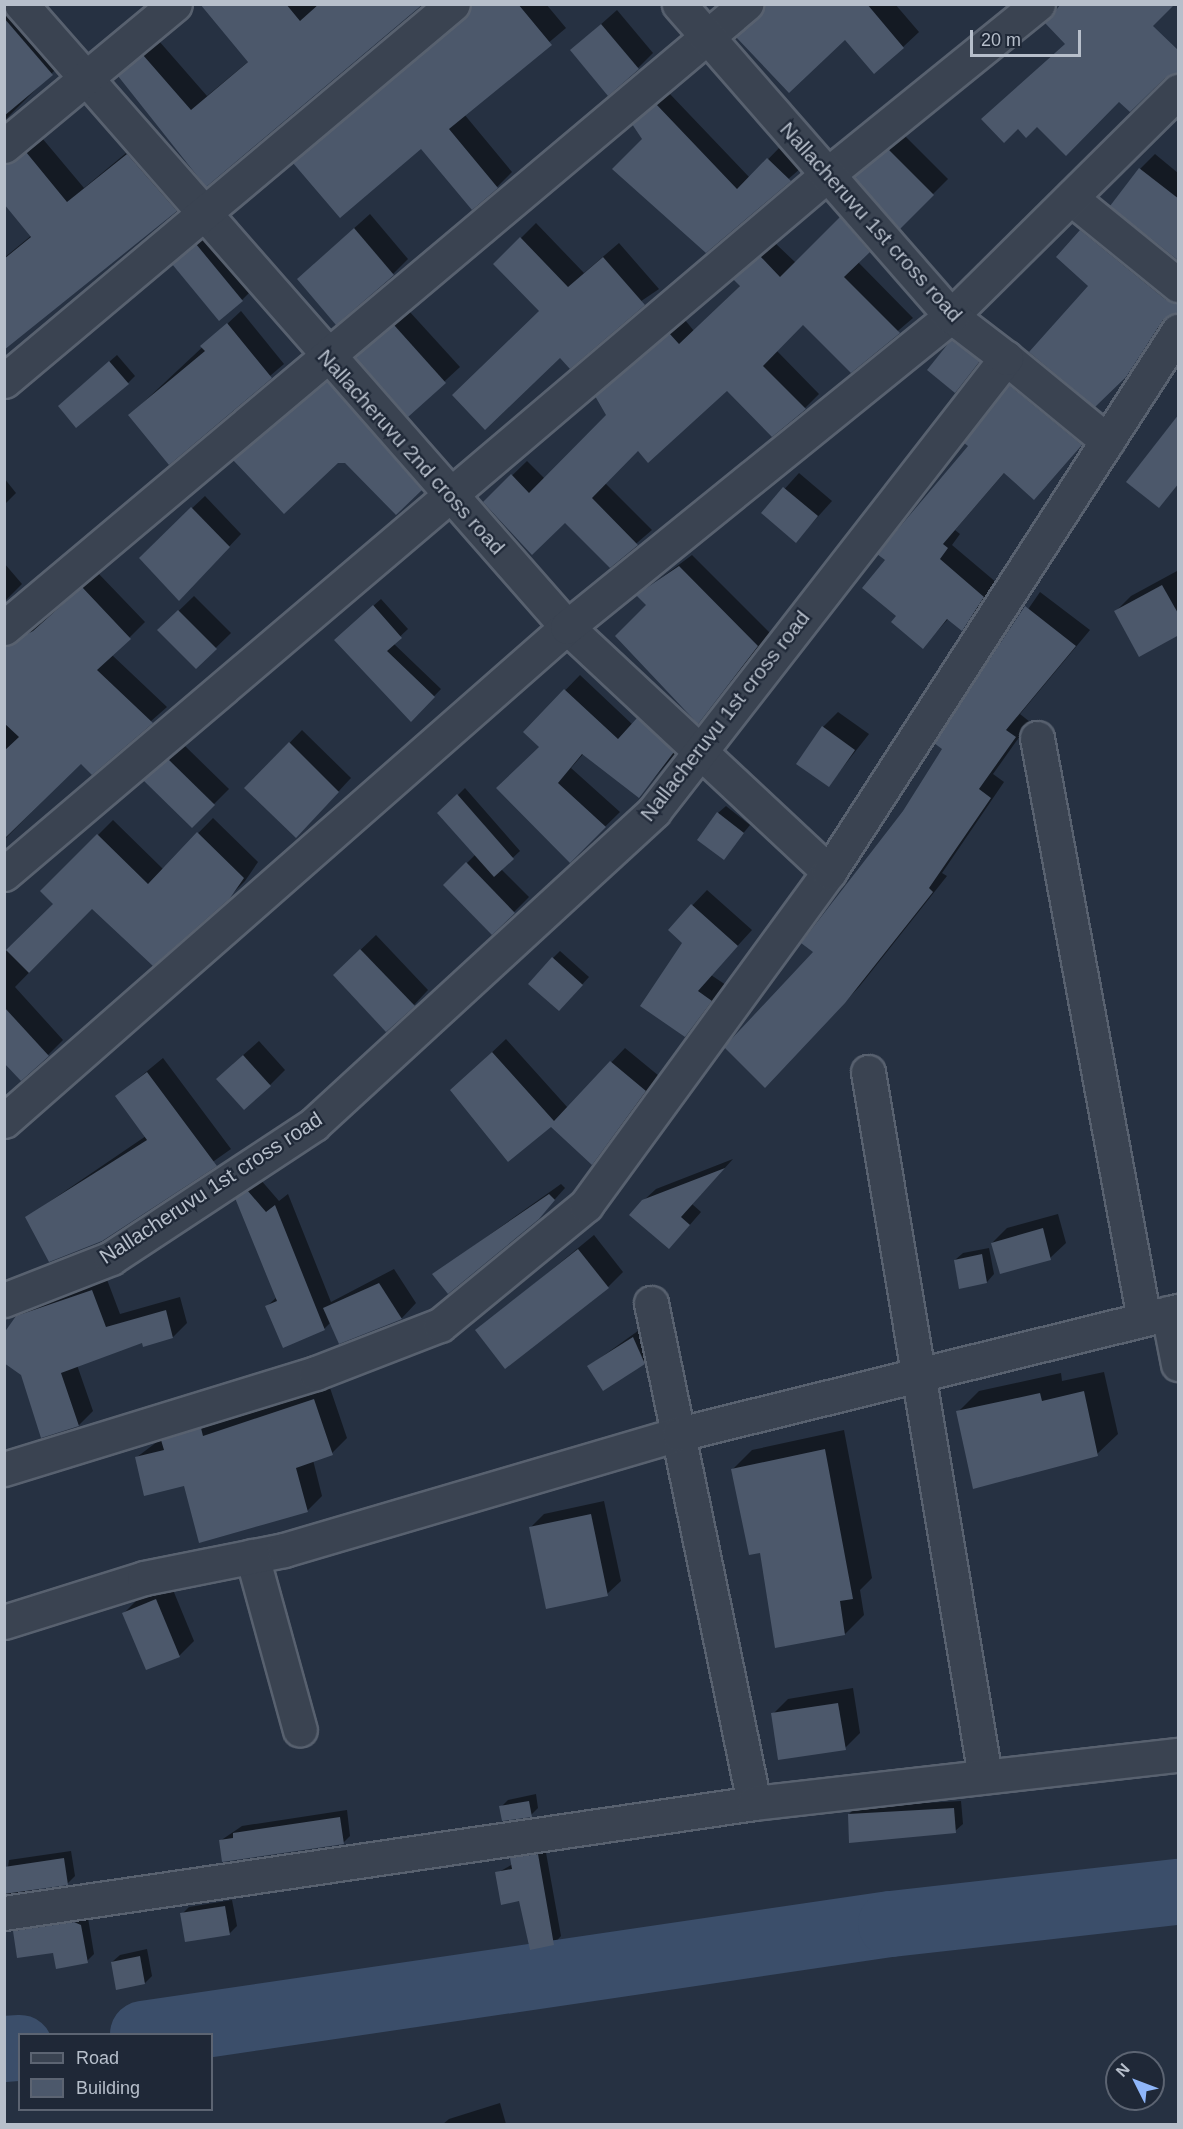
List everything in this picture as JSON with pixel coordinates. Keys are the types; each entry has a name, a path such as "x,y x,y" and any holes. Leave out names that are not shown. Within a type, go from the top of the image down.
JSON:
{"street":[{"name":"Nallacheruvu 2nd cross road","path":"21,4 201,216 567,627 697,754 829,872"},
{"path":"4,146 175,4"},
{"path":"4,381 453,4"},
{"name":"Nallacheruvu 1st cross road","path":"4,1300 111,1258 314,1124 654,812 1006,358 951,316 828,174 706,39 679,4"},
{"path":"4,628 328,359 746,4"},
{"path":"4,874 828,174 1038,4"},
{"path":"4,1121 567,627 951,316 1179,91"},
{"path":"1071,198 1179,285"},
{"path":"4,1469 316,1372 440,1325 586,1205 829,872 1179,331"},
{"path":"1006,358 1107,441"},
{"path":"1037,738 1164,1314 1179,1364"},
{"path":"868,1072 916,1372 985,1776"},
{"path":"651,1303 754,1803"},
{"path":"4,1622 144,1578 252,1556 679,1434 916,1372 1164,1314"},
{"path":"252,1556 300,1730"},
{"path":"4,1913 754,1803 1179,1755"}],"building":[{"path":"200,4 286,4 300,21 319,4 423,4 206,187 118,76 143,55 191,110 248,62"},
{"path":"471,4 518,4 552,45 449,129 498,188 472,210 421,149 340,218 293,163 465,18"},
{"path":"764,4 867,4 904,48 874,74 845,40 789,93 736,37 758,18"},
{"path":"1061,4 1175,4 1153,26 1179,51 1179,73 1165,78 1130,112 1119,102 1066,156 1037,127 1026,138 1018,129 1004,143 981,119 1065,44 1045,23"},
{"path":"4,18 53,75 4,116"},
{"path":"601,24 639,69 608,96 570,50"},
{"path":"656,104 737,189 767,158 791,181 706,253 612,169 642,139 632,124"},
{"path":"888,149 934,195 900,229 854,177"},
{"path":"26,152 67,202 127,154 177,211 4,350 4,259 31,237 4,204 4,164"},
{"path":"1139,168 1179,199 1179,261 1110,206"},
{"path":"840,217 870,252 844,277 900,333 851,373 803,325 763,366 806,409 772,437 727,391 648,463 638,451 592,498 638,545 610,568 565,523 532,555 483,502 511,474 529,493 606,415 595,396 669,333 679,344 740,286 733,279 760,256 780,277"},
{"path":"354,228 394,275 336,325 297,279"},
{"path":"1080,230 1166,300 1179,303 1179,312 1163,320 1126,377 1095,407 1029,352 1088,286 1056,257"},
{"path":"520,237 568,287 603,257 645,305 570,369 560,358 485,430 452,395 539,311 493,264"},
{"path":"196,244 243,301 219,321 172,264"},
{"path":"227,323 272,378 169,465 128,415 205,351 200,346"},
{"path":"394,325 446,383 408,417 355,357"},
{"path":"951,340 980,361 955,393 927,370"},
{"path":"109,361 129,384 76,428 58,406"},
{"path":"327,381 422,490 396,515 345,463 338,463 284,514 233,460"},
{"path":"1009,385 1082,445 1034,500 1004,473 943,544 948,548 940,559 984,597 962,631 947,619 923,649 891,622 896,616 862,588 885,560 877,554 968,446 964,443"},
{"path":"1179,414 1179,483 1159,508 1126,482"},
{"path":"783,487 818,516 796,543 761,513"},
{"path":"191,507 230,547 179,601 139,558"},
{"path":"679,566 758,646 698,724 615,636 646,605 636,595"},
{"path":"1162,585 1179,615 1179,635 1139,657 1114,611"},
{"path":"82,587 131,639 97,670 153,723 92,775 81,764 4,839 4,751 19,737 4,723 4,646 33,631"},
{"path":"373,605 402,638 387,651 435,697 411,722 334,640"},
{"path":"1025,606 1076,646 1006,730 1016,737 979,789 991,798 929,888 933,892 845,1003 765,1088 724,1047 813,952 801,943 903,811 942,749 934,743"},
{"path":"178,610 217,649 196,669 157,630"},
{"path":"564,689 618,739 637,718 674,752 639,798 582,754 558,783 606,827 570,863 496,788 539,747 523,732"},
{"path":"822,726 855,750 829,787 796,764"},
{"path":"289,742 339,792 296,838 244,788"},
{"path":"168,759 215,805 192,828 143,780"},
{"path":"457,794 514,859 494,877 437,813"},
{"path":"717,812 744,833 724,860 697,840"},
{"path":"197,832 244,878 230,898 153,966 92,909 29,973 6,950 53,904 40,891 97,834 148,884"},
{"path":"466,862 515,913 492,935 443,885"},
{"path":"691,904 738,946 698,991 712,1001 685,1037 640,1006 682,943 668,930"},
{"path":"360,949 415,1006 386,1032 333,975"},
{"path":"552,957 583,985 559,1011 528,984"},
{"path":"4,1007 49,1056 21,1081 4,1063"},
{"path":"492,1052 554,1121 610,1061 646,1091 592,1165 551,1127 508,1162 450,1090"},
{"path":"243,1055 271,1086 244,1110 216,1079"},
{"path":"147,1072 217,1166 102,1241 49,1262 25,1217 147,1140 115,1096"},
{"path":"725,1168 681,1217 690,1225 669,1249 629,1215 642,1200"},
{"path":"247,1190 266,1212 275,1205 325,1330 283,1348 265,1306 277,1301 235,1198"},
{"path":"549,1194 555,1200 539,1219 448,1294 432,1274"},
{"path":"1043,1228 1051,1260 1000,1274 991,1243"},
{"path":"578,1249 609,1288 505,1369 475,1330"},
{"path":"982,1254 987,1283 959,1289 954,1260"},
{"path":"379,1283 402,1319 339,1344 323,1308"},
{"path":"92,1290 106,1327 166,1310 173,1338 143,1347 142,1343 61,1373 79,1426 41,1438 21,1375 4,1363 4,1333 16,1316"},
{"path":"633,1337 645,1364 603,1391 587,1366"},
{"path":"1084,1391 1098,1456 973,1489 956,1411 1040,1393 1042,1401"},
{"path":"314,1399 333,1455 296,1468 308,1512 199,1543 184,1486 144,1496 135,1457 164,1450 161,1440 201,1428 203,1436"},
{"path":"825,1449 853,1599 840,1601 845,1635 775,1648 760,1553 749,1555 731,1469"},
{"path":"591,1514 608,1596 546,1609 529,1527"},
{"path":"156,1599 180,1657 146,1670 122,1613"},
{"path":"838,1703 846,1750 778,1760 771,1713"},
{"path":"529,1801 532,1817 502,1821 499,1806"},
{"path":"954,1808 956,1833 849,1843 848,1814"},
{"path":"340,1817 344,1844 222,1862 219,1840 233,1838 233,1833"},
{"path":"538,1854 554,1945 530,1950 519,1901 501,1905 495,1872 512,1869 510,1858"},
{"path":"64,1858 68,1885 4,1894 4,1867"},
{"path":"225,1906 230,1935 185,1942 180,1913"},
{"path":"74,1922 81,1925 88,1963 56,1969 53,1953 17,1958 13,1931"},
{"path":"140,1956 145,1984 116,1990 111,1962"}],"waterway":[{"path":"150,2033 891,1924 1178,1892"},
{"path":"4,2049 18,2048"}]}
